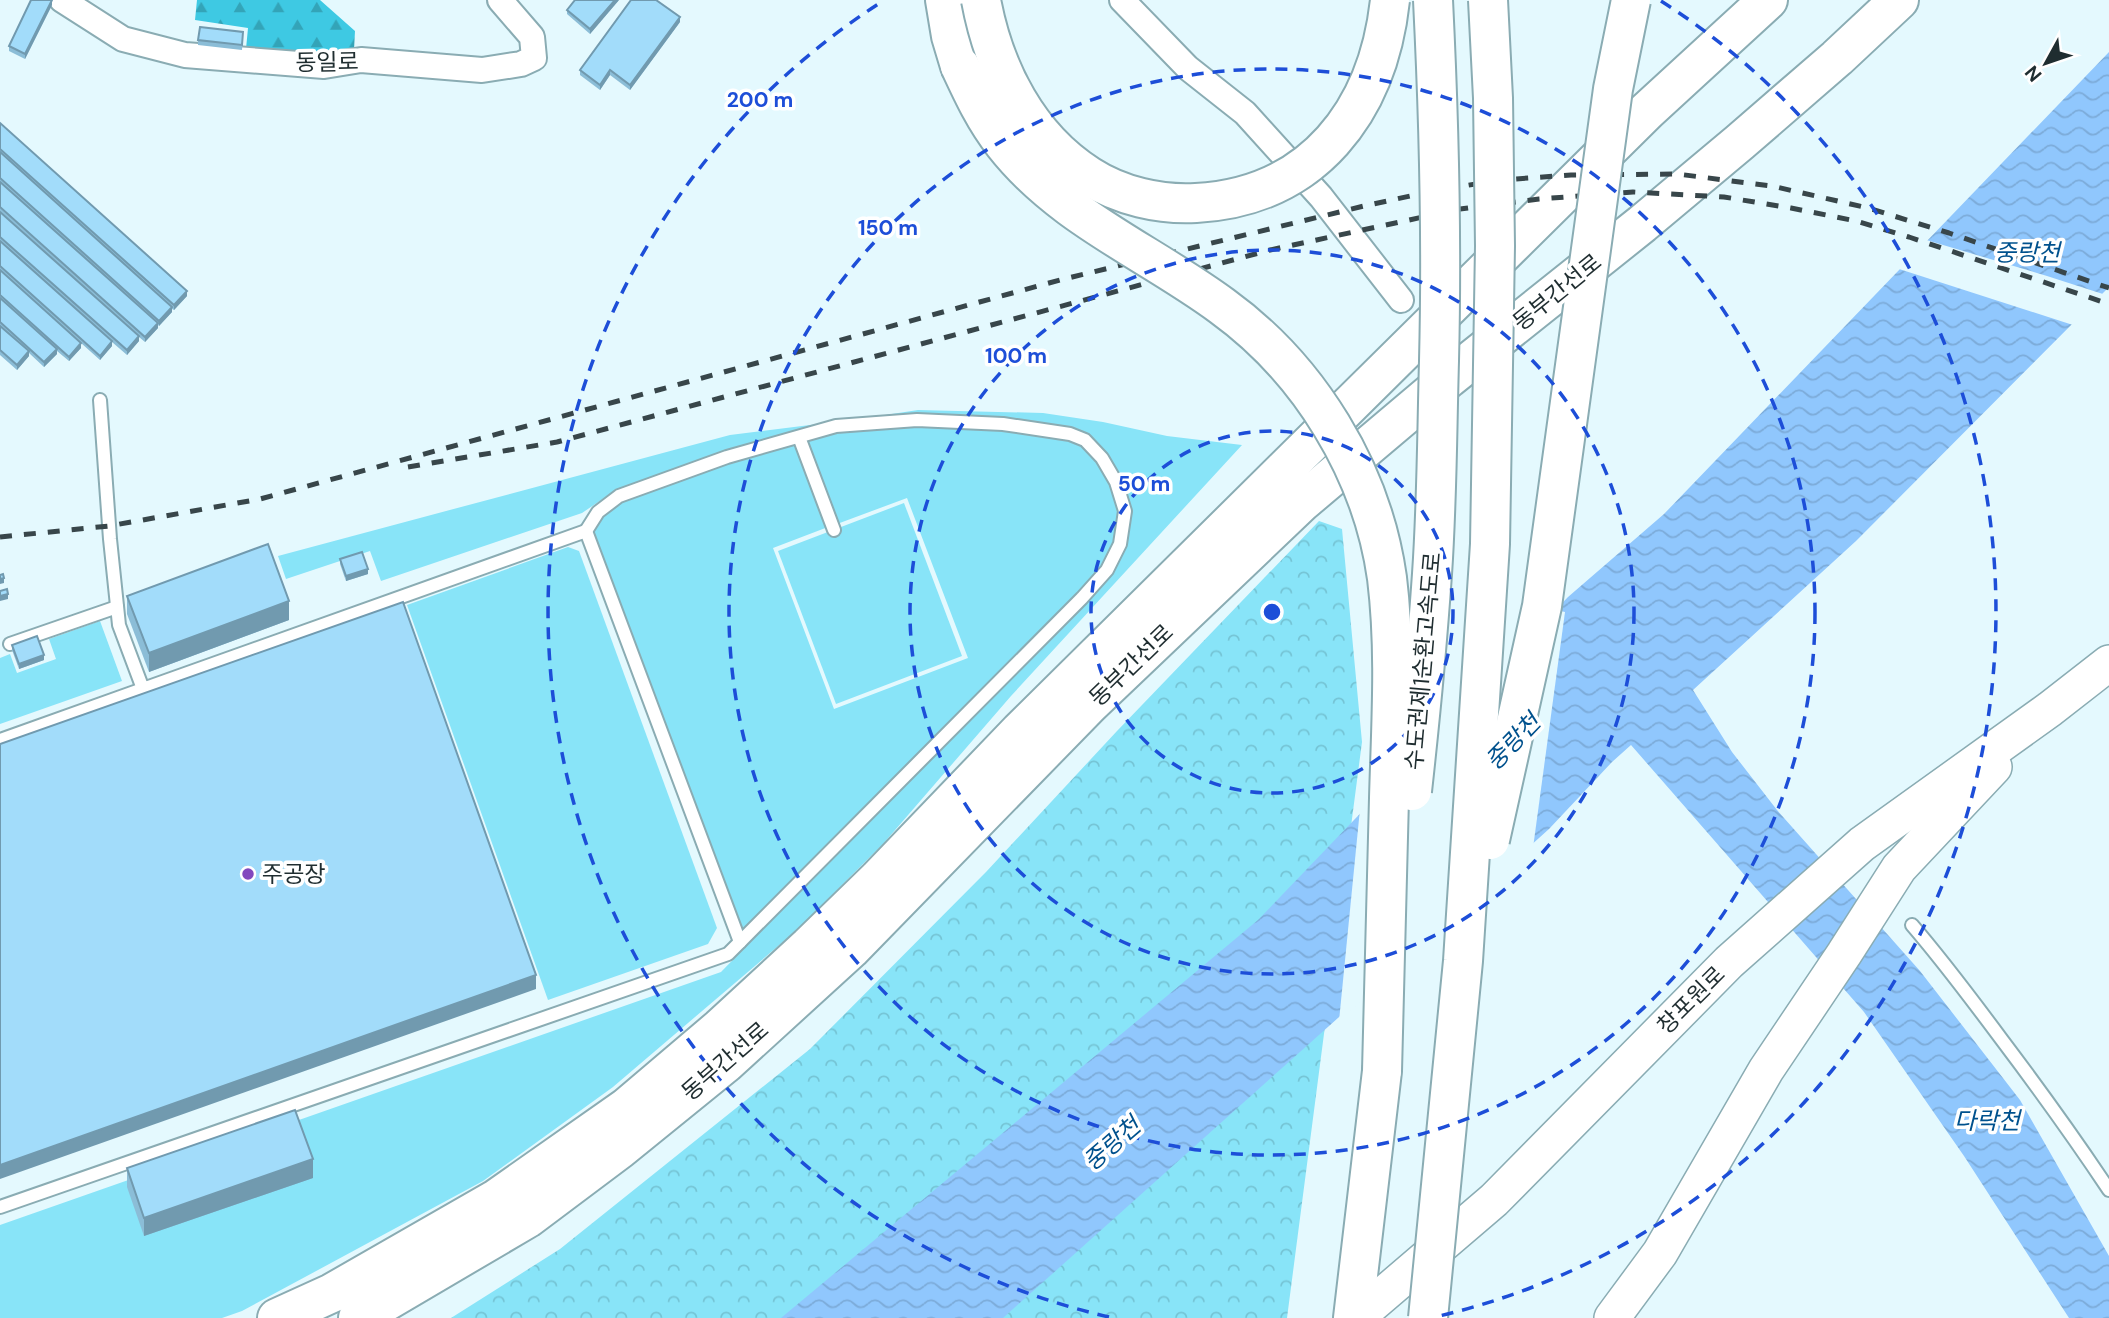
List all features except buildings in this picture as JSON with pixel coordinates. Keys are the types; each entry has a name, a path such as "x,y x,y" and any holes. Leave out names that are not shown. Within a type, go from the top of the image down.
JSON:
{"highway":[{"path":"944,0 960,66 987,121 1013,155 1047,189 1073,209 1186,280 1253,330 1288,367 1323,413 1342,444 1357,477 1375,527 1387,579 1391,643 1382,1071"},
{"path":"981,0 994,50 1007,84 1030,121 1051,146 1069,162 1103,184 1151,200 1186,203 1227,200 1261,191 1296,173 1326,148 1349,119 1369,84 1384,41 1390,0"},
{"name":"수도권제1순환고속도로","path":"1354,1318 1427,650 1433,570 1440,273 1439,131 1433,0"},
{"path":"1428,1318 1463,961 1490,544 1495,246 1489,0"},
{"path":"1463,961 1542,606 1612,89 1631,0"},
{"name":"동부간선로","path":"277,1318 331,1293 496,1199 626,1107 720,1028 878,879 1039,712 1647,111 1768,0"},
{"name":"동부간선로","path":"358,1318 528,1218 620,1149 726,1063 851,949 1089,705 1301,503 1449,378 1740,142 1838,58 1899,0"}],"street":[{"name":"동일로","path":"62,0 123,39 186,55 324,66 361,60 482,70 521,64 534,58 532,37 500,0"},
{"path":"1122,0 1188,68 1245,113 1321,197 1401,300"},
{"name":"창포원로","path":"1354,1318 1494,1200 1729,962 1862,844 2050,709 2109,663"},
{"name":"창포원로","path":"1612,1318 1660,1253 1766,1070 1899,868 2050,709"}],"lane":[{"path":"100,400 119,625 143,689"},
{"path":"0,740 586,531 598,512 619,496 727,457 836,426 917,420 1003,424 1070,434 1085,440 1102,458 1116,482 1125,512 1120,544 1107,570 1082,598 727,954 0,1207"},
{"path":"799,437 834,530"},
{"path":"586,531 740,943"},
{"path":"10,645 117,607"},
{"path":"1912,925 1980,1010 2066,1126 2109,1190"}],"green space":[{"path":"197,0 320,0 355,31 354,50 322,55 246,49 248,28 195,20"},
{"path":"918,410 1043,413 1167,436 1242,445 1011,696 883,844 797,930 613,1087 483,1181 242,1311 222,1318 0,1318 0,1225 721,972 1084,600 1123,545 1120,481 1071,431 839,422"},
{"path":"834,422 726,452 616,490 582,513 381,581 370,551 286,579 278,556 730,435"},
{"path":"916,423 1024,431 1080,443 1096,459 1113,489 1119,522 1116,537 1102,565 1079,594 742,930 591,531 601,514 622,501 728,463 796,443 828,527 773,548 834,709 968,658 907,498 837,524 805,440 836,431"},
{"path":"904,503 962,656 836,704 778,551"},
{"path":"1319,521 1342,529 1362,742 1287,1318 451,1318 560,1249 810,1049 986,872"},
{"path":"568,547 579,551 717,928 708,944 548,1000 407,605"},
{"path":"100,621 122,681 0,724 0,658 10,654 17,673 56,659 49,639"}],"water":[{"name":"중랑천","path":"2109,52 2109,287 1856,541 1693,690 1732,752 1777,810 1920,971 2020,1100 2109,1256 2109,1318 2069,1318 1964,1156 1864,1012 1631,745 1549,829 1003,1318 781,1318 1258,920 1568,597 1664,514"}],"pier":[{"path":"1923,239 2106,295 2076,326 1896,268"},
{"path":"1552,609 1565,612 1533,848 1339,1021 1360,809"}],"railway":[{"path":"0,537 109,526 260,499 1060,280 1364,206 1501,180 1571,175 1677,174 1772,186 1868,208 2109,288"},
{"path":"408,467 557,442 1270,250 1460,209 1539,199 1633,192 1724,197 1791,208 1856,221 2109,304"}],"place":[{"name":"주공장","path":"248,874"}],"water label":[{"name":"다락천","path":"1987,1121"}]}
